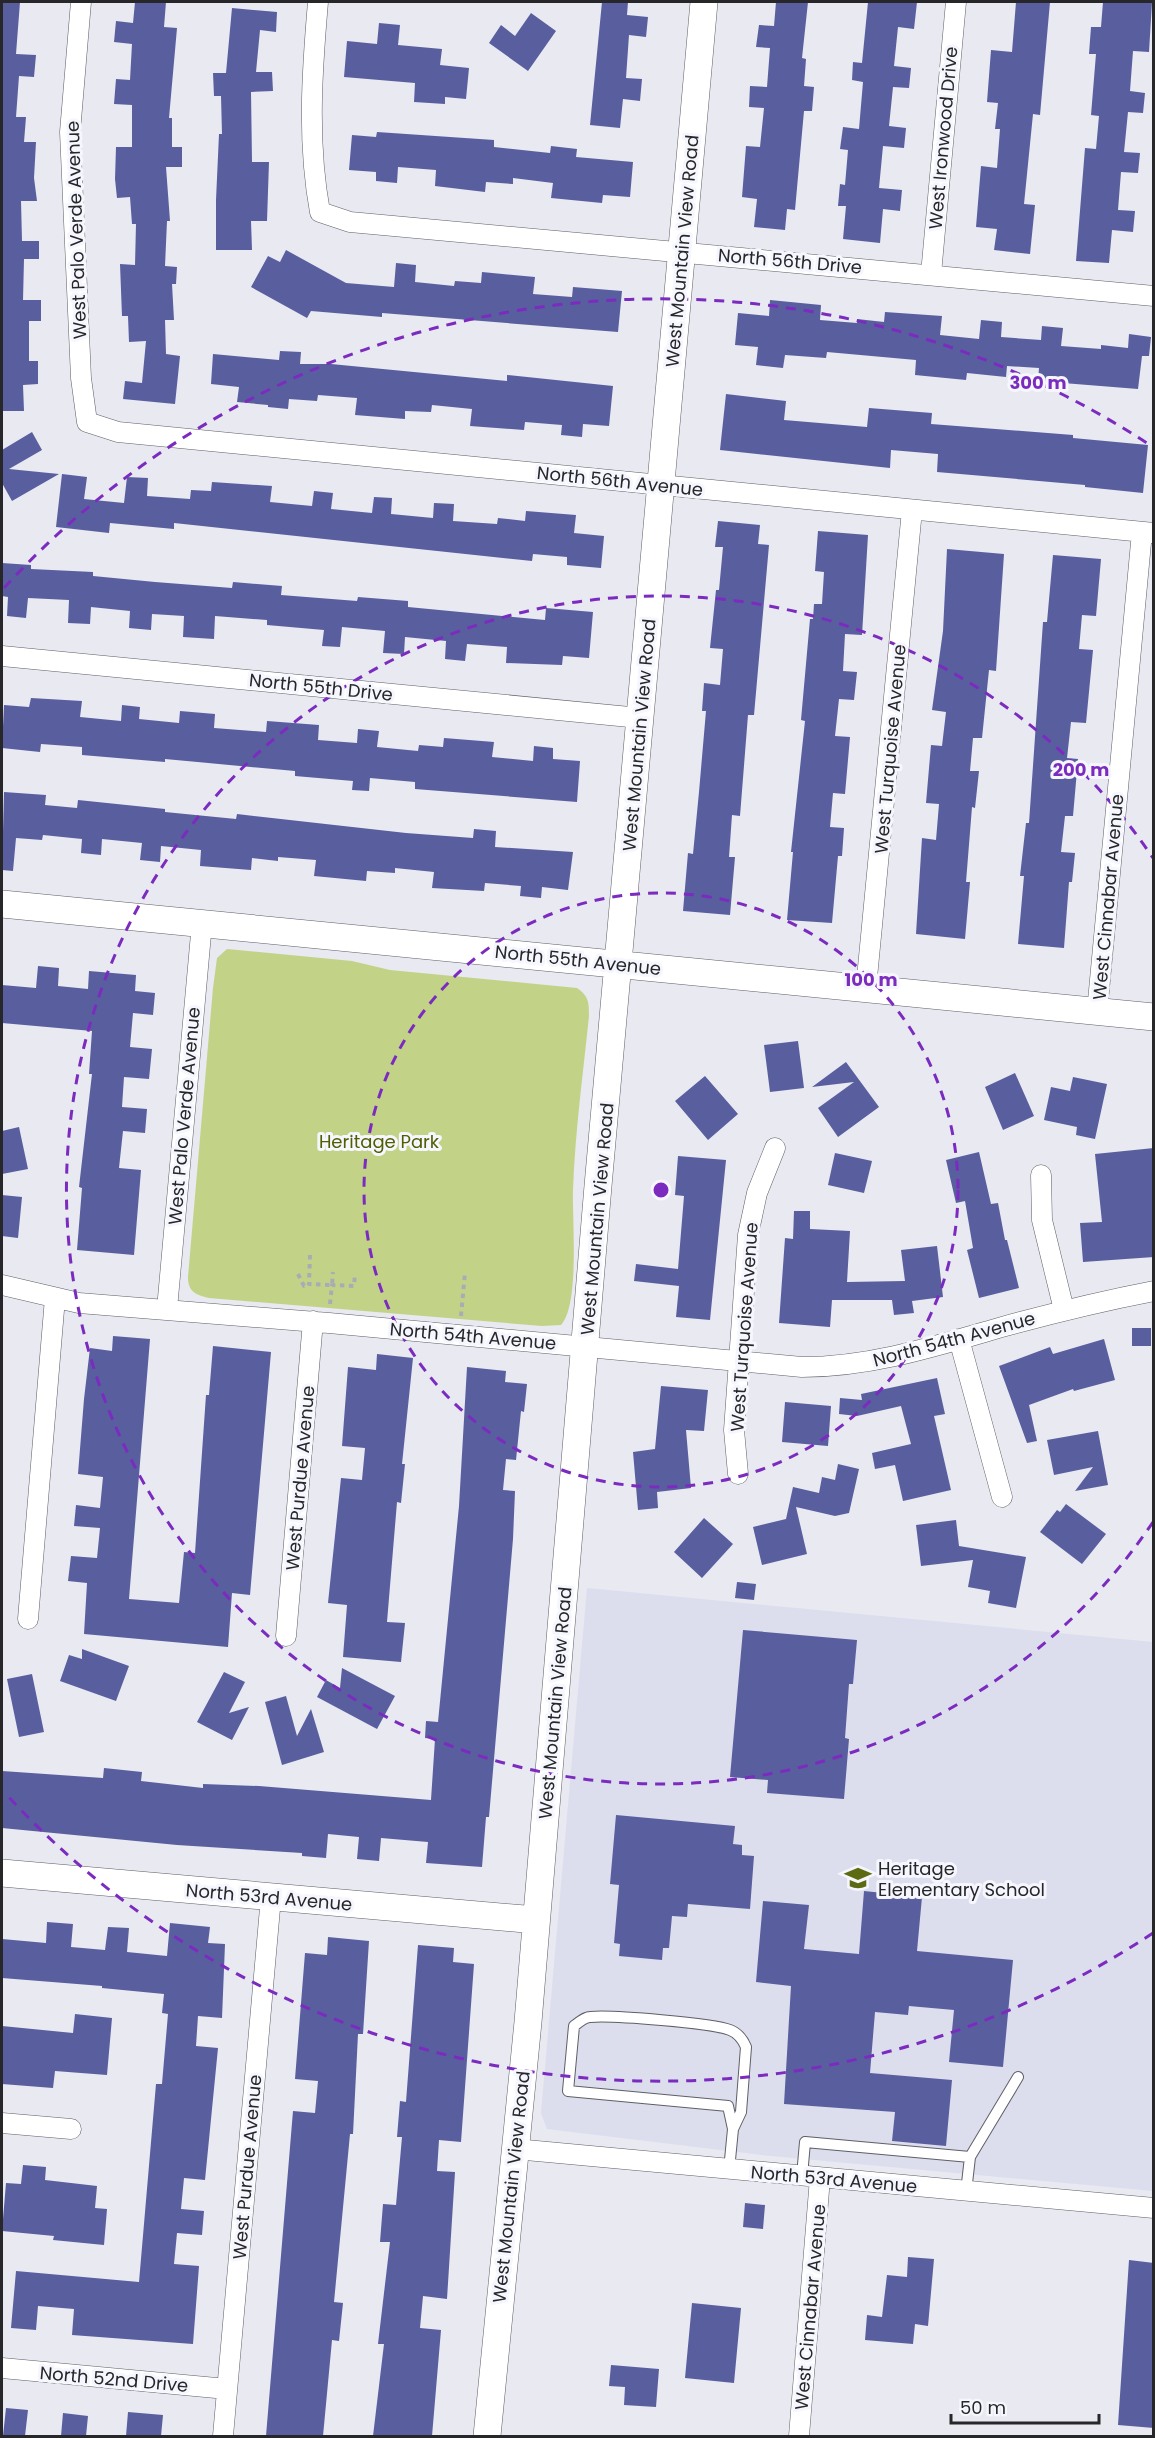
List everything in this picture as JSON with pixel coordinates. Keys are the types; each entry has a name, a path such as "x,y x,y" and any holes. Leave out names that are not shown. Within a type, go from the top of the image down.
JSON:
{"street":[{"name":"West Palo Verde Avenue","path":"81,2 70,132 81,378 87,423"},
{"name":"North 56th Drive","path":"318,2 311,80 314,180 320,212 350,222 1154,296"},
{"name":"West Mountain View Road","path":"488,2436 536,1920 704,2"},
{"name":"West Ironwood Drive","path":"931,274 956,2"},
{"name":"North 56th Avenue","path":"87,423 118,432 1148,532"},
{"name":"West Turquoise Avenue","path":"866,988 912,510"},
{"name":"West Cinnabar Avenue","path":"1097,1012 1148,532"},
{"name":"North 55th Drive","path":"2,656 640,718"},
{"name":"North 55th Avenue","path":"2,904 1154,1017"},
{"name":"West Palo Verde Avenue","path":"167,1309 202,923"},
{"name":"West Turquoise Avenue","path":"738,1474 734,1430 747,1235 757,1192 775,1148"},
{"path":"1041,1175 1042,1220 1064,1310"},
{"name":"North 54th Avenue","path":"2,1285 55,1298 802,1367 838,1367 886,1359 1064,1310 1154,1291"},
{"path":"28,1619 55,1298"},
{"name":"West Purdue Avenue","path":"286,1636 321,1322"},
{"path":"959,1340 1002,1497"},
{"name":"North 53rd Avenue","path":"2,1873 536,1920"},
{"name":"West Purdue Avenue","path":"223,2436 271,1897"},
{"path":"2,2123 71,2129"},
{"name":"North 53rd Avenue","path":"515,2149 1154,2208"},
{"name":"West Cinnabar Avenue","path":"799,2436 811,2177"},
{"name":"North 52nd Drive","path":"2,2368 227,2389"}],"lane":[{"path":"729,2170 733,2128 728,2106 568,2091 574,2026 588,2017 720,2027 734,2032 746,2047 746,2057 741,2112 733,2128"},
{"path":"966,2192 970,2157 1018,2077"},
{"path":"811,2177 805,2142 970,2157"}],"path":[{"path":"309,1284 310,1255"},
{"path":"321,1322 332,1286 333,1272"},
{"path":"459,1334 465,1273"},
{"path":"298,1274 304,1286 309,1284 354,1286 355,1274"}],"shaded area":[{"name":"Heritage Elementary School","path":"587,1588 1153,1642 1153,2191 771,2156 547,2129 541,2113"}],"green space":[{"name":"Heritage Park","path":"227,949 352,961 390,970 577,988 584,994 589,1016 574,1168 573,1281 567,1315 561,1325 542,1326 209,1298 191,1289 188,1277 213,988 217,958"}],"building":[{"path":"2,2 20,2 16,54 36,55 34,77 19,76 16,117 26,117 24,142 36,142 34,178 37,201 21,201 22,241 39,241 39,259 24,259 23,300 41,300 41,321 29,321 29,361 38,361 38,384 23,385 24,411 2,411"},
{"path":"135,2 166,2 164,27 177,28 169,118 172,118 172,147 182,147 182,167 166,167 170,221 167,221 165,266 177,267 176,284 172,284 174,320 165,320 166,354 180,356 175,404 123,399 125,381 142,383 146,341 129,342 128,316 122,316 120,264 135,265 136,224 132,224 130,197 117,198 115,179 116,147 132,147 132,105 114,104 116,79 130,80 132,44 114,42 116,21 133,23"},
{"path":"602,2 628,2 627,15 648,17 646,37 629,35 626,78 642,79 640,101 623,99 620,128 590,125"},
{"path":"776,2 808,2 802,58 806,59 804,86 814,87 812,111 804,111 795,210 787,209 785,230 754,227 757,199 742,197 746,146 760,147 764,108 749,107 750,86 767,87 770,48 756,47 759,25 774,26"},
{"path":"868,2 917,2 914,29 898,27 894,66 911,68 909,88 893,87 889,126 906,128 904,148 883,146 879,188 902,190 900,211 883,209 880,243 843,239 846,206 838,206 840,184 845,185 848,150 840,149 843,127 859,129 863,82 852,80 853,62 862,63"},
{"path":"1016,2 1050,2 1040,115 1033,114 1024,204 1035,205 1030,254 994,250 997,229 976,227 981,166 997,168 1000,129 995,129 998,103 987,102 991,50 1012,52"},
{"path":"1103,2 1152,2 1149,52 1133,51 1130,91 1145,93 1143,113 1128,112 1124,152 1140,153 1138,173 1121,172 1118,210 1135,211 1133,232 1112,230 1109,263 1076,261 1085,148 1096,149 1099,116 1091,115 1096,54 1089,54 1091,27 1101,27"},
{"path":"232,8 277,12 276,32 260,30 256,72 272,72 273,91 251,92 252,162 269,162 267,221 251,221 252,250 216,250 219,134 222,134 221,96 214,96 213,73 226,73"},
{"path":"531,13 556,31 528,71 489,43 501,25 515,36"},
{"path":"379,23 400,25 398,45 442,49 440,65 469,68 466,99 445,97 445,104 414,102 415,83 344,77 347,41 377,44"},
{"path":"377,132 494,140 494,147 550,153 551,146 577,149 576,157 633,162 630,197 603,195 602,203 551,198 553,183 513,178 513,184 486,182 485,192 435,186 436,170 398,167 397,183 376,181 376,172 349,170 352,135 376,137"},
{"path":"286,250 346,283 394,287 396,263 416,265 415,282 454,286 455,281 481,283 482,272 535,277 533,294 572,297 573,287 622,291 618,332 382,313 382,317 311,311 307,318 251,287 268,256 280,262"},
{"path":"770,300 821,305 820,320 857,323 857,319 884,322 885,312 942,316 940,335 979,339 981,320 1002,322 1001,337 1041,340 1042,326 1063,328 1061,346 1101,349 1101,345 1128,348 1129,334 1151,337 1149,356 1142,356 1138,389 1038,381 1039,368 1007,366 1006,377 967,373 966,380 915,375 916,360 827,352 826,358 785,355 783,368 756,365 758,347 735,345 738,313 769,316"},
{"path":"280,351 301,352 300,364 331,364 507,381 507,375 613,386 609,426 583,424 582,437 561,435 562,425 525,422 524,430 470,426 472,409 432,405 431,412 405,411 405,419 355,415 357,398 318,395 317,401 289,399 288,409 268,407 268,405 237,402 239,387 211,384 213,354 279,360"},
{"path":"726,394 786,401 784,420 867,427 869,408 932,413 931,424 1073,435 1073,438 1148,445 1143,493 1085,487 1085,485 937,472 938,454 891,450 890,468 720,450"},
{"path":"32,432 42,450 9,469 59,474 12,501 2,483 2,450"},
{"path":"62,474 87,477 84,499 124,503 127,477 148,478 147,496 190,499 191,490 211,491 212,482 272,486 270,502 312,506 314,491 333,493 331,509 372,513 374,497 392,498 391,514 433,518 434,503 454,504 453,521 497,524 498,518 525,521 526,511 576,515 574,533 604,536 601,568 567,565 567,557 533,554 532,561 174,523 174,529 110,523 109,533 56,527"},
{"path":"718,521 760,525 758,544 769,545 754,715 748,715 740,816 732,815 729,857 735,857 730,915 683,911 688,853 693,854 699,792 706,711 702,711 704,683 720,685 723,649 710,648 723,547 715,547"},
{"path":"818,531 868,535 862,635 845,634 843,671 857,672 854,700 839,699 835,736 850,737 845,794 833,793 830,827 844,828 842,856 838,856 832,923 787,920 793,852 791,852 805,721 801,720 810,619 813,619 814,604 822,604 824,572 815,571"},
{"path":"947,549 1004,554 996,671 989,670 982,738 973,738 970,771 979,771 975,808 972,807 966,882 970,882 965,939 916,934 922,838 936,840 939,804 926,803 931,745 942,746 946,712 932,710 943,631"},
{"path":"1053,555 1101,559 1096,616 1082,615 1079,649 1093,650 1086,723 1071,722 1067,758 1078,759 1073,816 1065,816 1061,852 1075,853 1072,882 1069,882 1064,948 1018,944 1024,876 1020,876 1026,823 1029,823 1043,622 1047,622"},
{"path":"2,563 31,565 31,569 93,572 93,576 155,582 232,588 233,582 282,586 281,595 357,601 358,597 408,601 408,607 545,620 546,608 593,612 589,658 563,656 562,665 506,663 507,647 467,644 465,661 445,659 446,641 405,637 404,654 383,653 385,631 342,627 340,647 322,646 324,630 267,625 267,620 215,616 214,639 183,637 184,616 152,614 151,630 129,628 130,611 91,607 90,624 68,623 69,600 28,598 26,618 7,616 8,597 2,596"},
{"path":"31,698 82,701 80,717 121,721 122,705 140,707 139,719 179,723 180,711 215,714 214,728 266,732 267,721 319,725 318,740 357,743 358,729 379,731 377,747 418,751 419,745 443,747 444,738 494,742 492,757 533,761 534,746 553,748 553,759 580,761 577,802 415,789 415,782 370,778 369,791 352,790 353,781 295,776 295,771 165,759 165,762 82,755 82,747 41,744 40,752 2,748 4,705 29,707"},
{"path":"4,792 46,795 45,805 77,808 78,800 236,819 237,814 406,833 473,838 474,829 496,831 495,847 573,852 568,890 542,887 541,898 520,896 521,886 485,883 484,891 432,888 434,872 395,868 395,873 367,871 366,881 314,876 316,860 278,857 278,861 252,858 251,870 200,866 201,850 161,846 160,862 140,860 142,843 102,839 101,855 81,853 82,839 43,835 42,840 16,838 13,871 2,870"},
{"path":"38,966 59,968 58,986 88,989 89,971 136,975 135,991 155,993 153,1015 133,1013 130,1047 152,1049 149,1079 124,1077 122,1107 147,1109 145,1133 123,1131 119,1168 141,1170 134,1255 77,1250 82,1188 79,1187 92,1074 89,1074 92,1031 2,1023 2,985 36,988"},
{"path":"798,1041 804,1088 770,1092 764,1045"},
{"path":"846,1062 879,1107 838,1137 818,1108 854,1082 812,1087"},
{"path":"1015,1073 1034,1116 1003,1130 985,1087"},
{"path":"705,1076 738,1114 708,1140 675,1101"},
{"path":"1073,1077 1107,1084 1095,1139 1076,1135 1077,1127 1044,1120 1051,1087 1070,1091"},
{"path":"19,1127 28,1169 2,1174 2,1131"},
{"path":"1154,1148 1154,1257 1083,1262 1080,1223 1102,1222 1095,1154"},
{"path":"979,1152 991,1204 998,1203 1005,1240 1007,1240 1019,1288 979,1298 967,1250 973,1248 965,1201 956,1203 946,1160"},
{"path":"835,1153 872,1161 864,1193 828,1185"},
{"path":"678,1156 726,1160 710,1320 676,1317 679,1286 634,1281 636,1264 678,1269 684,1196 675,1195"},
{"path":"2,1195 22,1197 18,1238 2,1236"},
{"path":"794,1211 810,1211 810,1229 850,1231 847,1282 905,1281 901,1250 937,1246 943,1297 912,1301 914,1313 894,1315 892,1300 832,1300 830,1327 779,1323 785,1238 793,1239"},
{"path":"1132,1328 1151,1328 1151,1346 1132,1346"},
{"path":"113,1336 150,1339 129,1599 179,1603 184,1552 195,1553 206,1395 209,1395 213,1346 271,1352 250,1595 232,1593 228,1647 84,1634 87,1583 68,1581 71,1556 97,1558 100,1528 74,1526 76,1505 100,1508 103,1477 78,1474 84,1399 90,1348 112,1351"},
{"path":"1104,1339 1115,1380 1074,1391 1073,1389 1029,1405 1037,1441 1027,1443 999,1366 1050,1347 1053,1354"},
{"path":"377,1354 413,1358 402,1464 405,1464 401,1503 397,1502 387,1622 405,1623 401,1662 343,1657 347,1605 328,1603 341,1478 362,1480 365,1448 342,1446 348,1367 376,1370"},
{"path":"467,1367 506,1371 505,1382 527,1384 524,1412 521,1411 516,1460 506,1459 503,1490 515,1491 513,1539 489,1817 486,1817 482,1867 426,1863 428,1842 381,1838 379,1861 357,1859 359,1837 328,1834 326,1858 302,1856 302,1853 177,1845 2,1828 2,1771 103,1778 104,1768 142,1772 141,1781 203,1788 203,1784 259,1786 431,1800 435,1739 425,1738 426,1721 438,1722 459,1506"},
{"path":"937,1378 945,1414 934,1416 951,1490 903,1501 895,1465 875,1469 872,1453 911,1444 901,1406 857,1416 839,1414 840,1398 862,1400 861,1394"},
{"path":"661,1386 708,1390 704,1431 686,1430 691,1488 657,1492 658,1508 638,1510 633,1452 655,1449"},
{"path":"785,1402 831,1406 828,1446 782,1442"},
{"path":"1098,1431 1108,1485 1075,1491 1093,1467 1054,1475 1047,1440"},
{"path":"838,1464 859,1469 849,1513 835,1516 796,1507 807,1554 762,1565 753,1527 786,1519 793,1487 819,1493 822,1477 835,1480"},
{"path":"1066,1504 1106,1534 1082,1564 1040,1532 1057,1510 1060,1512"},
{"path":"704,1518 733,1544 702,1578 674,1552"},
{"path":"956,1520 959,1546 1026,1557 1016,1608 988,1603 990,1591 968,1587 973,1560 921,1566 916,1525"},
{"path":"737,1582 756,1584 754,1600 735,1598"},
{"path":"743,1630 857,1640 853,1684 849,1684 845,1738 849,1739 844,1799 767,1793 768,1780 730,1777"},
{"path":"82,1649 129,1666 116,1701 60,1681 69,1655 82,1659"},
{"path":"342,1668 395,1696 377,1729 317,1697 326,1680 340,1688"},
{"path":"224,1672 245,1682 229,1713 249,1707 232,1740 197,1722"},
{"path":"32,1674 44,1732 19,1737 7,1679"},
{"path":"286,1696 297,1736 311,1709 324,1752 282,1765 265,1702"},
{"path":"616,1815 735,1826 733,1844 742,1845 742,1855 754,1856 750,1909 688,1904 687,1917 672,1916 669,1948 663,1948 662,1960 619,1956 620,1944 614,1943 619,1885 610,1884"},
{"path":"864,1891 922,1897 917,1951 1013,1960 1003,2067 949,2062 954,2010 909,2006 908,2015 875,2012 870,2073 952,2080 946,2146 892,2141 895,2112 784,2104 791,1986 756,1982 763,1901 809,1905 804,1949 859,1954"},
{"path":"47,1922 73,1924 71,1947 105,1950 108,1927 129,1928 127,1952 167,1956 170,1923 210,1927 208,1943 225,1944 222,2018 198,2016 196,2046 218,2048 205,2180 184,2178 181,2209 204,2211 202,2235 177,2233 174,2264 199,2266 193,2344 72,2335 74,2309 38,2306 36,2330 11,2328 16,2271 139,2282 156,2084 162,2084 168,2014 162,2013 164,1994 102,1988 102,1986 2,1978 2,1939 46,1943"},
{"path":"328,1937 369,1941 363,2034 358,2034 353,2134 350,2134 334,2302 343,2303 339,2341 332,2340 323,2436 266,2436 293,2111 315,2113 318,2081 295,2079 305,1953 327,1955"},
{"path":"418,1945 454,1948 453,1962 474,1964 461,2142 439,2140 437,2171 455,2172 447,2299 423,2296 420,2328 441,2330 432,2436 373,2436 384,2344 378,2344 390,2242 380,2242 383,2204 396,2205 402,2137 397,2137 400,2101 406,2102"},
{"path":"75,2014 112,2018 107,2075 55,2071 53,2088 2,2084 2,2026 73,2033"},
{"path":"23,2165 46,2167 45,2180 97,2186 95,2208 107,2209 104,2245 53,2240 54,2236 2,2231 6,2183 21,2184"},
{"path":"745,2203 765,2205 763,2229 743,2227"},
{"path":"908,2257 934,2259 928,2326 915,2324 913,2344 865,2340 867,2315 882,2317 887,2275 907,2277"},
{"path":"1129,2260 1154,2263 1154,2428 1118,2425"},
{"path":"692,2303 741,2308 734,2383 685,2378"},
{"path":"611,2365 659,2369 656,2407 624,2405 625,2387 609,2386"},
{"path":"6,2408 28,2410 25,2436 3,2436"},
{"path":"128,2412 163,2415 161,2436 126,2436"},
{"path":"63,2413 88,2416 86,2436 61,2436"}],"place":[{"name":"Heritage Elementary School","path":"858,1878"}]}
